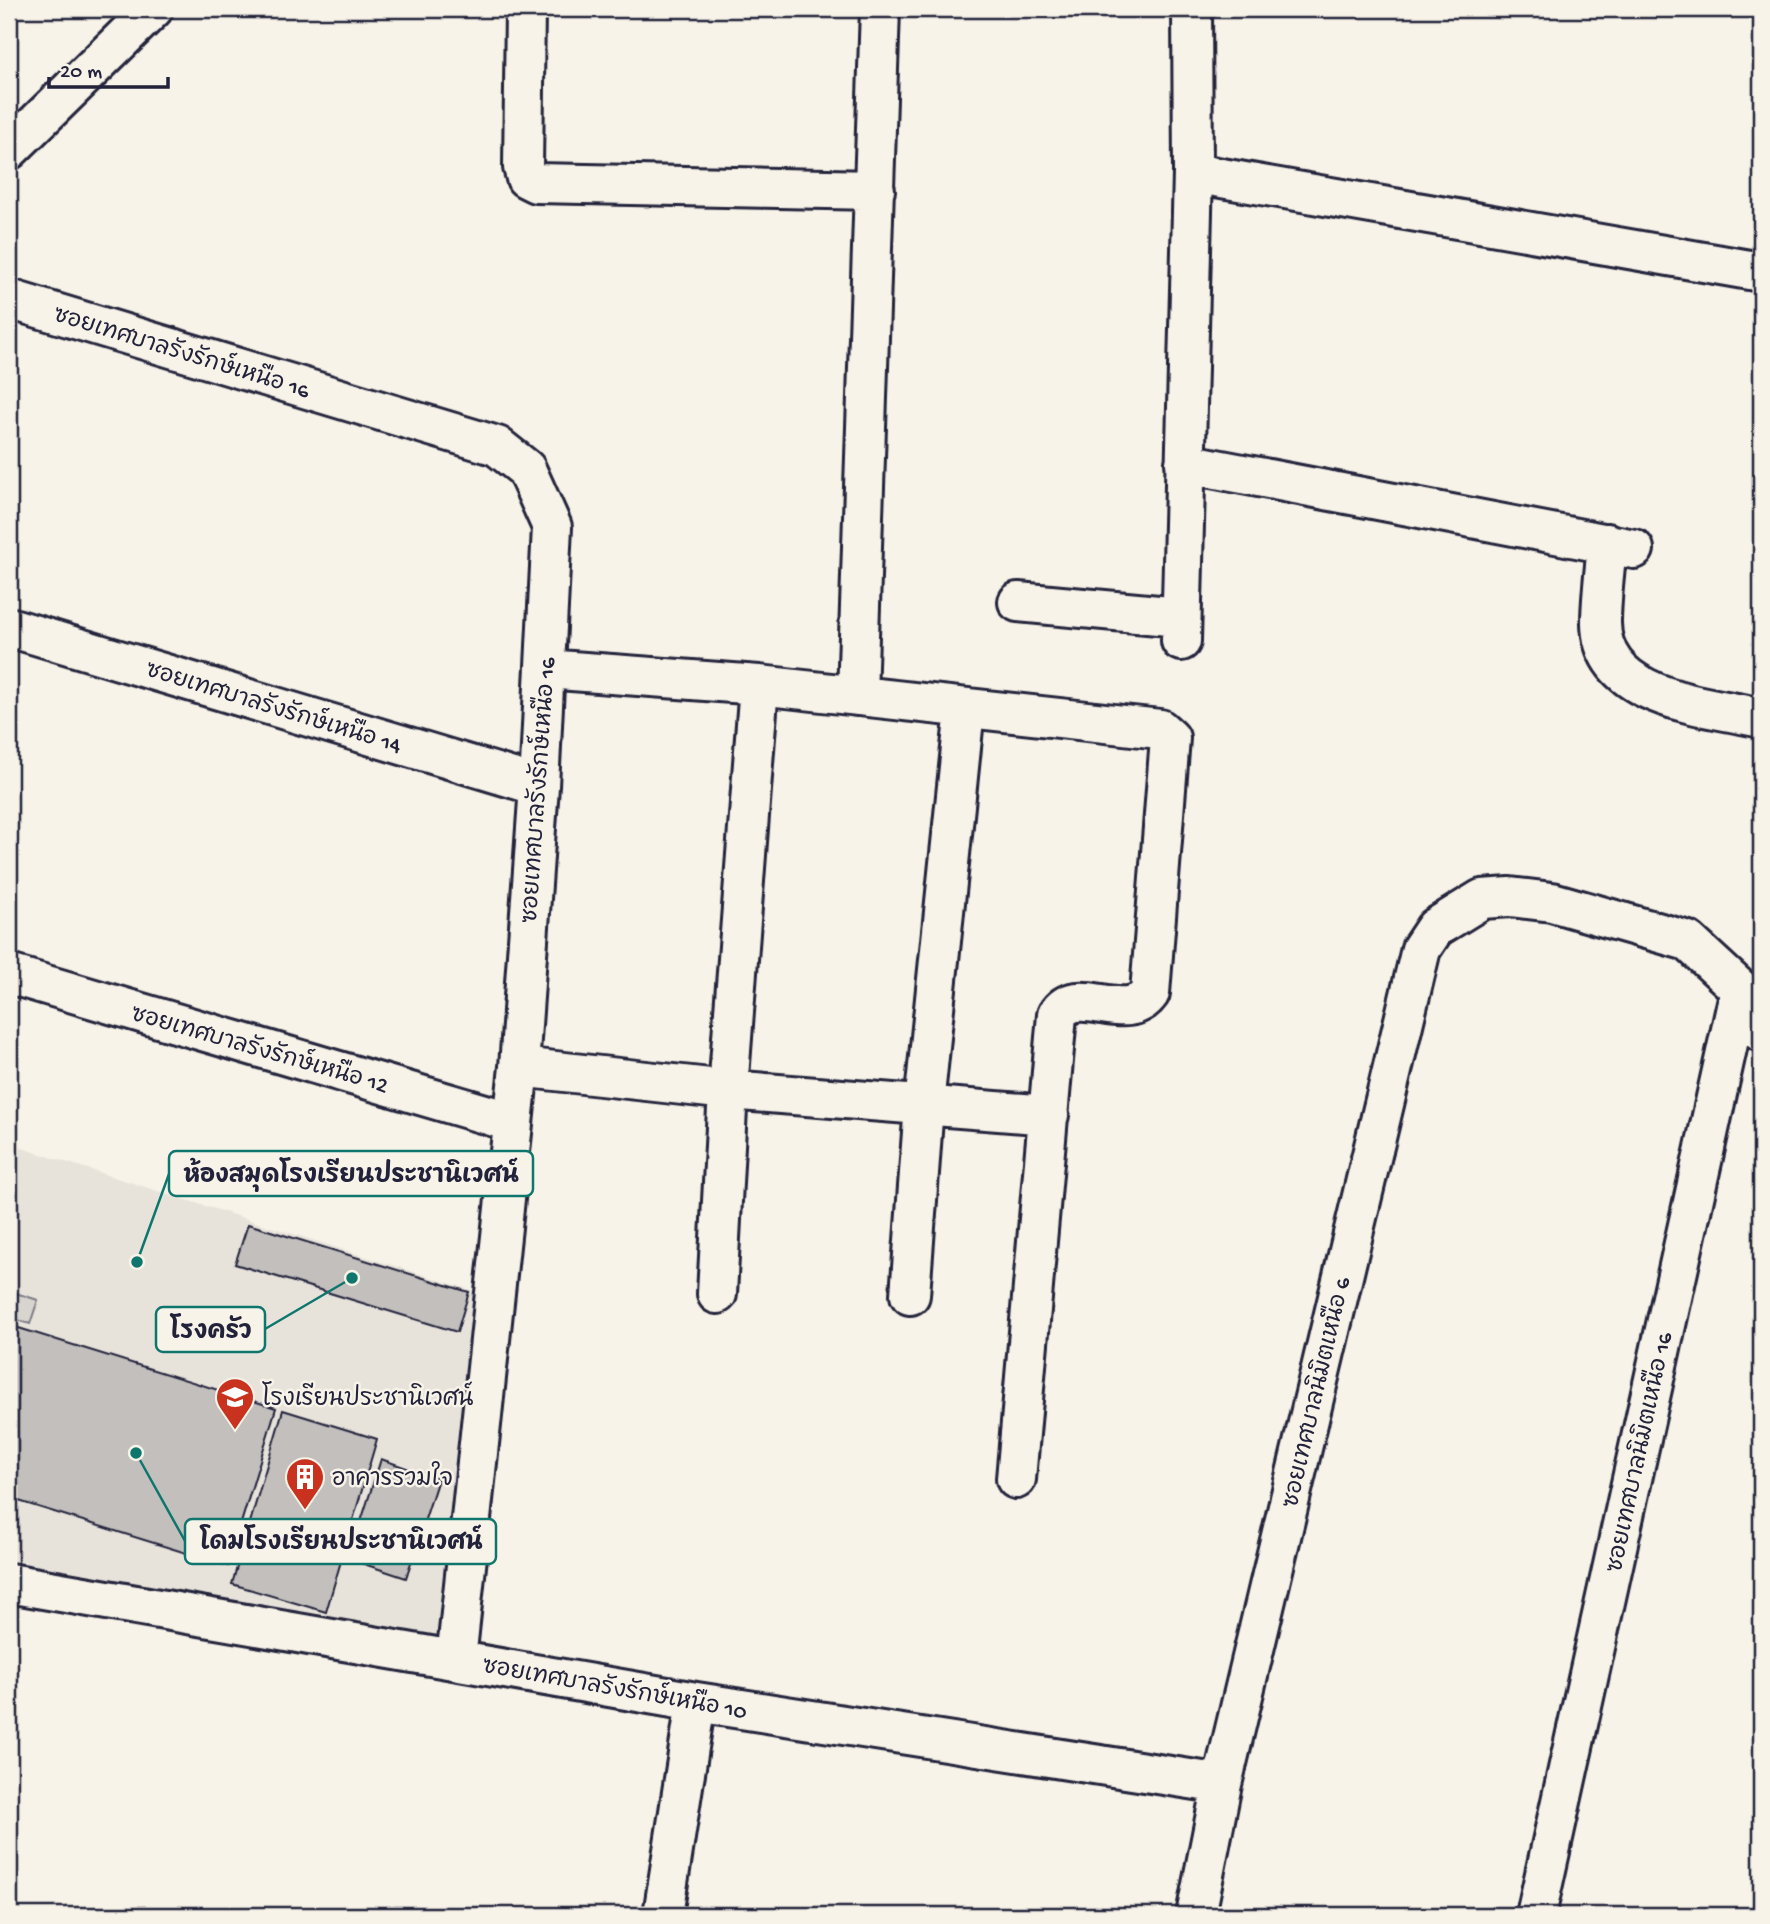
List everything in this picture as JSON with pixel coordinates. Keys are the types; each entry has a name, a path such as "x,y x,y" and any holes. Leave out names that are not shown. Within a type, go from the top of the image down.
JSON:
{"street":[{"path":"9,150 153,9"},
{"path":"525,9 523,167 526,178 536,183 875,190"},
{"path":"857,696 880,9"},
{"path":"1018,602 1181,629 1193,173 1192,9"},
{"path":"1193,173 1761,272"},
{"name":"ซอยเทศบาลรังรักษ์เหนือ 16","path":"9,299 497,446 526,469 552,527 539,786 519,1067 456,1660"},
{"path":"1185,463 1621,546 1601,625 1604,645 1615,668 1633,682 1658,694 1761,719"},
{"name":"ซอยเทศบาลรังรักษ์เหนือ 14","path":"9,627 539,786"},
{"path":"545,669 759,685 1160,729 1170,737 1150,993 1143,1002 1131,1008 1071,1001 1061,1007 1057,1015 1016,1479"},
{"path":"717,1294 728,1090 759,685"},
{"path":"910,1295 924,1105 965,709"},
{"name":"ซอยเทศบาลนิมิตเหนือ 6","path":"1196,1915 1222,1784 1421,949 1435,928 1482,899 1510,897 1552,902 1688,941 1740,989"},
{"name":"ซอยเทศบาลรังรักษ์เหนือ 12","path":"9,974 512,1122"},
{"path":"1740,989 1761,1032"},
{"name":"ซอยเทศบาลนิมิตเหนือ 16","path":"1536,1915 1740,989"},
{"path":"519,1067 728,1090 1049,1115"},
{"name":"ซอยเทศบาลรังรักษ์เหนือ 10","path":"9,1583 696,1702 1222,1784"},
{"path":"663,1915 696,1702"}],"shaded area":[{"name":"โรงเรียนประชานิเวศน์","path":"9,1144 474,1291 441,1640 9,1571"},
{"path":"9,1291 38,1300 30,1324 9,1317"}],"building":[{"path":"248,1224 469,1292 457,1332 235,1264"},
{"path":"9,1325 276,1408 228,1566 9,1498"},
{"name":"อาคารรวมใจ","path":"283,1410 377,1439 326,1612 232,1584"},
{"path":"381,1459 438,1479 406,1578 349,1559"}],"place":[{"name":"ห้องสมุดโรงเรียนประชานิเวศน์","path":"137,1262"},
{"name":"โรงครัว","path":"352,1278"},
{"name":"โรงเรียนประชานิเวศน์","path":"235,1431"},
{"name":"โดมโรงเรียนประชานิเวศน์","path":"136,1453"},
{"name":"อาคารรวมใจ","path":"305,1511"}]}
